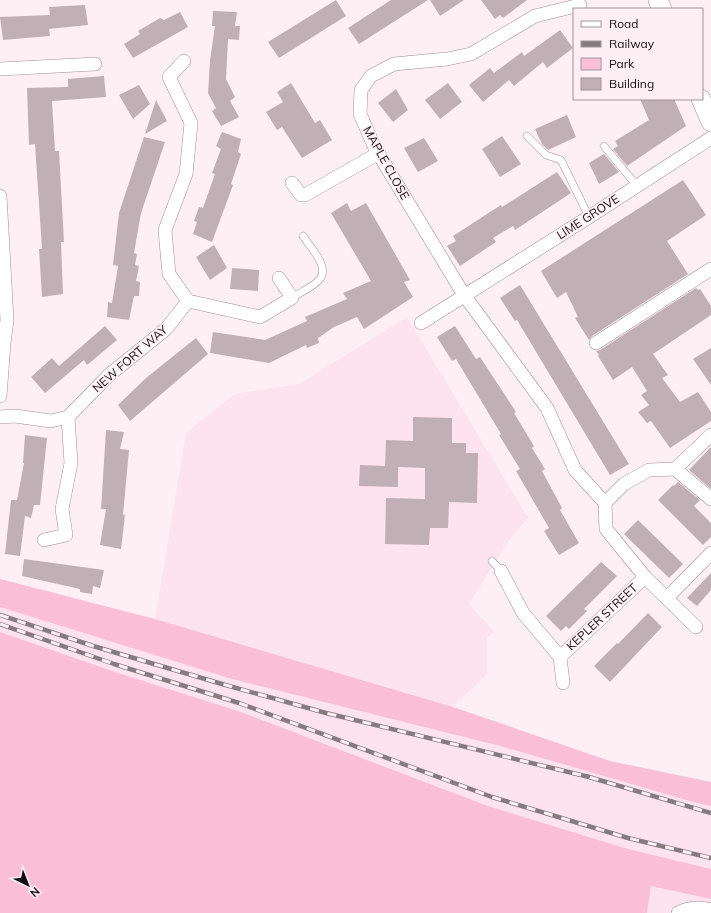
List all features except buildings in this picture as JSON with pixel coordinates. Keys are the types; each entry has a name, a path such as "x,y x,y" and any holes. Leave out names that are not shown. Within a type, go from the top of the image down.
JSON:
{"street":[{"name":"MAPLE CLOSE","path":"464,295 379,153 360,114 361,90 371,76 394,64 471,54 535,16 580,5"},
{"path":"184,61 169,77 191,123 186,174 165,230 169,274 188,301 260,316 292,298 279,278"},
{"path":"0,69 96,64"},
{"path":"701,100 711,122"},
{"name":"LIME GROVE","path":"421,323 711,138"},
{"path":"292,183 301,195 305,195 379,153"},
{"path":"0,196 7,320 2,341 0,396"},
{"path":"596,343 711,269"},
{"path":"464,295 547,408 575,470 605,503 624,484 649,470 675,469 711,435"},
{"name":"NEW FORT WAY","path":"68,417 109,375 166,329 188,301"},
{"path":"0,417 15,416 51,421 68,417 71,463 62,509 66,535 44,540"},
{"path":"675,469 711,499"},
{"name":"KEPLER STREET","path":"605,503 606,529 645,577 696,626"},
{"path":"667,598 711,553"},
{"name":"KEPLER STREET","path":"497,566 523,613 560,657 562,683"},
{"name":"KEPLER STREET","path":"560,657 645,577"},
{"path":"678,913 684,910 701,908 711,910"}],"lane":[{"path":"527,136 546,155 561,160 589,217"},
{"path":"604,146 637,186"},
{"path":"292,298 316,283 323,275 321,263 303,236"}],"shaded area":[{"path":"407,317 528,518 507,543 469,604 494,632 487,638 487,674 453,707 155,619 186,433 234,394 299,384"},
{"path":"0,607 232,679 504,747 711,806 711,869 628,849 488,806 238,711 115,672 0,632"},
{"path":"651,886 711,899 711,913 647,913"}],"green space":[{"path":"0,579 155,619 453,707 610,761 711,782 711,806 504,747 232,679 0,607"},
{"path":"0,632 115,672 238,711 488,806 628,849 711,869 711,899 651,886 647,913 0,913"}],"railway":[{"path":"0,615 93,646 326,713 589,777 711,813"},
{"path":"0,624 114,664 239,703 492,797 628,838 711,858"}]}
